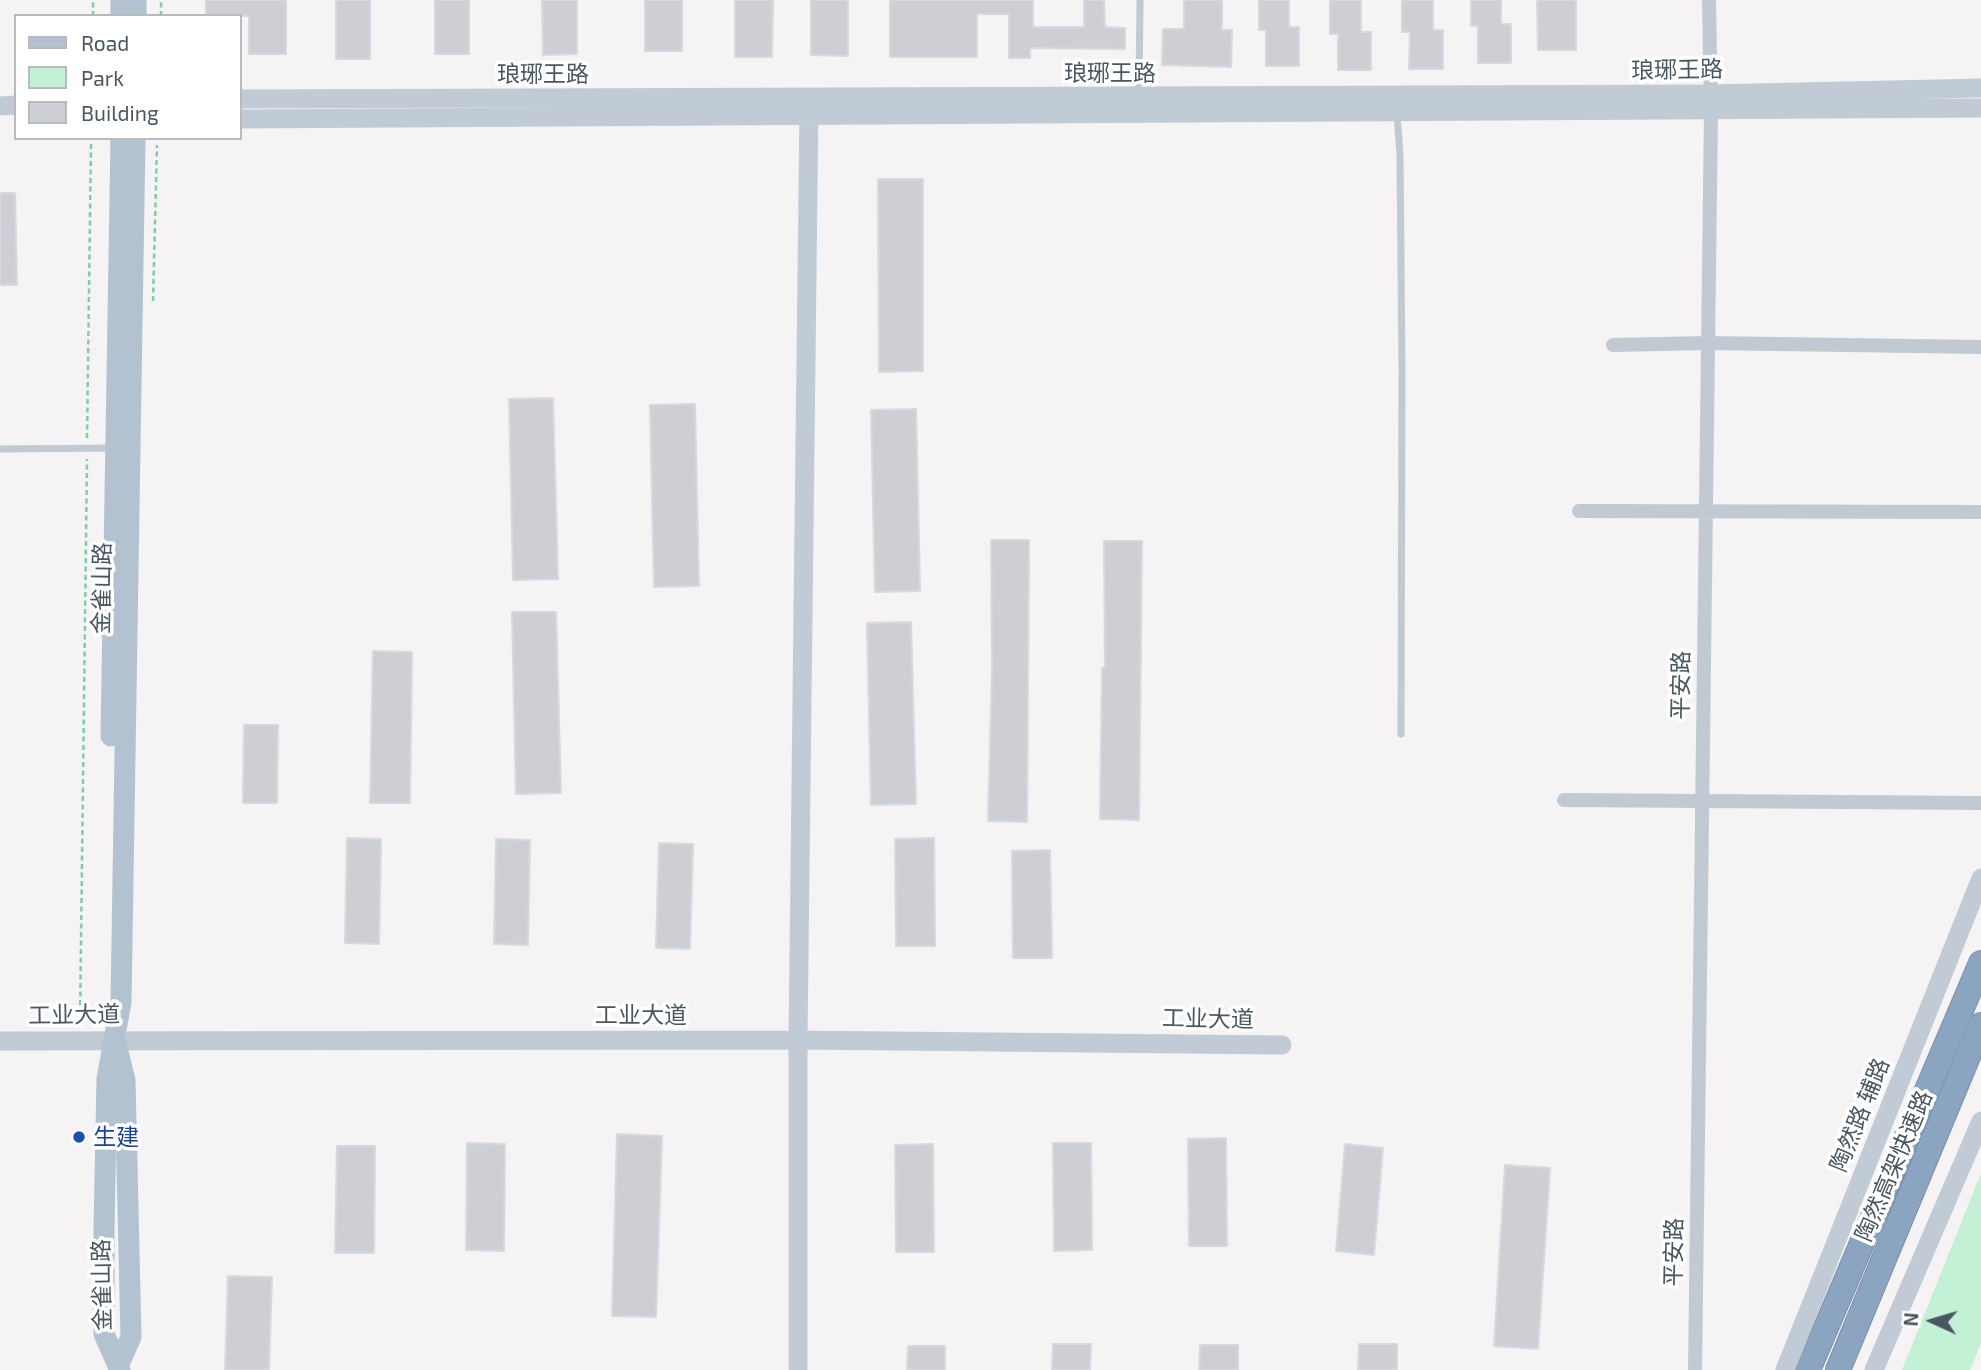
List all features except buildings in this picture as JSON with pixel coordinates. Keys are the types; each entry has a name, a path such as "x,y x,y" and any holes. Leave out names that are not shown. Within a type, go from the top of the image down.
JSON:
{"highway":[{"name":"陶然高架快速路","path":"1808,1370 1981,963"},
{"name":"陶然高架快速路","path":"1838,1370 1981,1026"}],"main road":[{"name":"琅琊王路","path":"1139,106 1397,114 1711,103 1981,88"},
{"name":"琅琊王路","path":"242,99 809,107 1711,103 1981,108"},
{"name":"琅琊王路","path":"242,119 809,107"},
{"path":"798,1370 798,1040 809,107"},
{"name":"金雀山路","path":"119,1368 131,1337 125,1080 107,1001 121,140"},
{"name":"金雀山路","path":"114,1039 121,1002 135,140"},
{"name":"陶然路 辅路","path":"1785,1370 1981,878"},
{"name":"工业大道","path":"0,1041 798,1040 1282,1045"},
{"path":"1874,1370 1981,1121"}],"street":[{"name":"平安路","path":"1695,1370 1711,103 1709,0"},
{"path":"1613,345 1708,343 1981,347"},
{"path":"1579,511 1981,512"},
{"path":"1564,800 1981,803"}],"lane":[{"path":"1139,106 1140,0"},
{"path":"1397,114 1401,155 1401,734"},
{"path":"0,449 116,448"}],"path":[{"path":"79,1040 91,144"}],"green space":[{"path":"1981,1173 1981,1343 1970,1370 1902,1370"}],"place":[{"name":"生建","path":"79,1137"}]}
